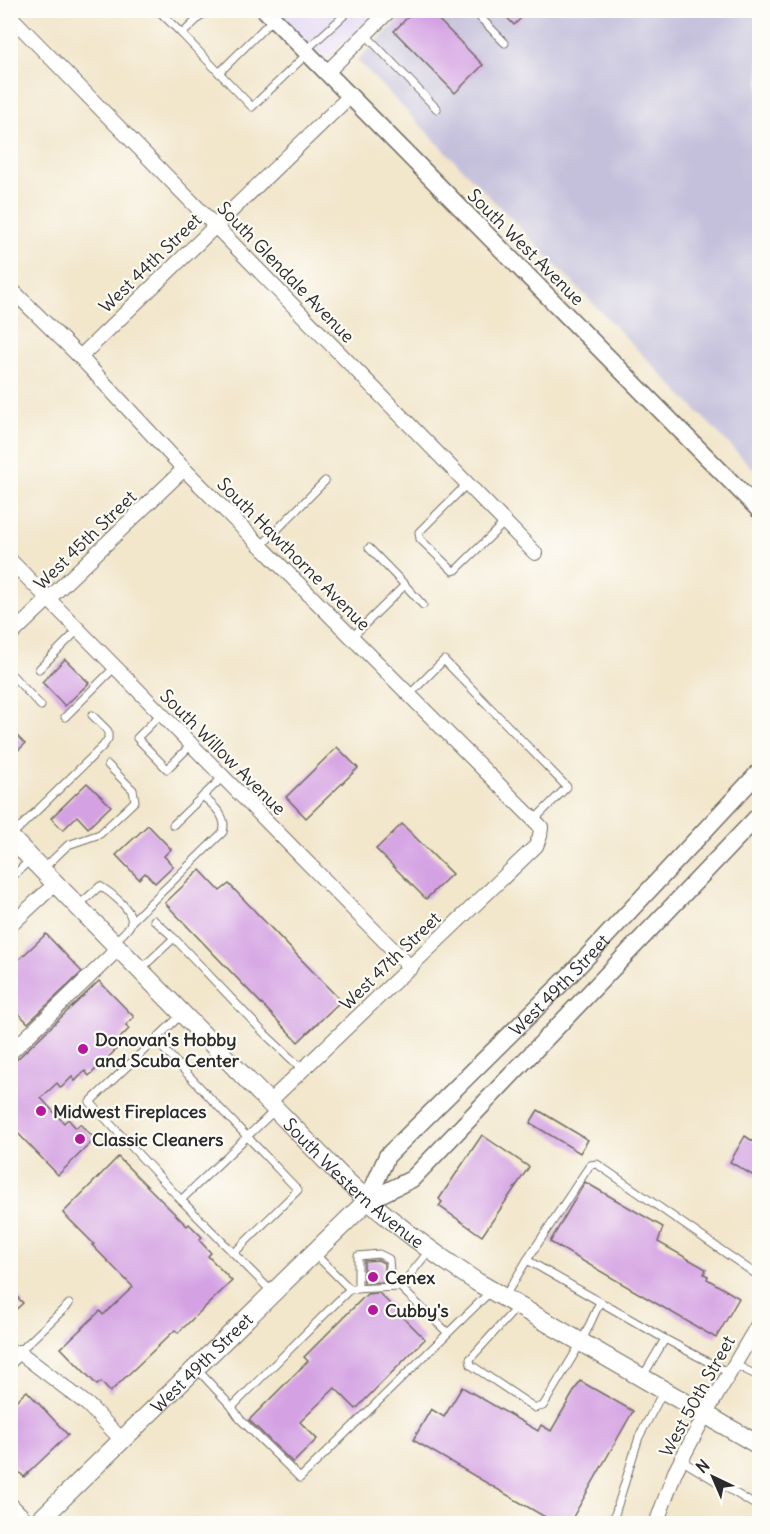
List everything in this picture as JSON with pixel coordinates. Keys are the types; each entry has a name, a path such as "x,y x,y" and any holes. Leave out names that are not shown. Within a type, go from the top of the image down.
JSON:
{"main road":[{"name":"South Western Avenue","path":"10,837 367,1201 430,1250 504,1298 759,1446"},
{"name":"West 49th Street","path":"36,1524 367,1201"}],"street":[{"path":"326,72 390,10"},
{"name":"South West Avenue","path":"269,15 759,511"},
{"name":"South Glendale Avenue","path":"10,16 536,553"},
{"name":"West 44th Street","path":"80,357 350,96"},
{"name":"South Hawthorne Avenue","path":"10,288 80,357 184,469 534,820"},
{"name":"West 45th Street","path":"10,636 184,469"},
{"name":"South Willow Avenue","path":"10,560 411,968"},
{"name":"West 49th Street","path":"367,1201 387,1156 569,976 759,771"},
{"name":"West 49th Street","path":"367,1201 412,1179 759,814"},
{"name":"West 47th Street","path":"272,1105 303,1070 536,846 541,827 534,820"},
{"path":"10,927 56,883"},
{"path":"10,1053 116,945"},
{"name":"West 50th Street","path":"656,1524 681,1460 759,1321"},
{"path":"15,1357 88,1405 123,1440"},
{"path":"10,1504 30,1524"}],"lane":[{"path":"158,10 252,107 350,10"},
{"path":"182,34 207,10"},
{"path":"473,10 505,43"},
{"path":"219,73 269,15"},
{"path":"365,34 437,109"},
{"path":"261,546 325,481"},
{"path":"468,484 419,532 420,538 453,571 505,522"},
{"path":"369,548 423,604"},
{"path":"352,638 405,585"},
{"path":"39,669 78,630"},
{"path":"409,694 444,660 567,787 534,820"},
{"path":"65,717 115,667"},
{"path":"11,675 41,706"},
{"path":"161,714 136,738 166,769 192,745"},
{"path":"10,837 108,739 108,731 92,715"},
{"path":"10,879 68,845 100,834 135,801 133,790 108,765"},
{"path":"174,825 223,777"},
{"path":"116,945 132,921 223,832 225,825 223,817 203,796"},
{"path":"78,906 100,886 109,891 130,912 132,921"},
{"path":"154,920 303,1070"},
{"path":"140,970 174,938"},
{"path":"183,1013 90,1102 181,1200 273,1293"},
{"path":"154,1040 298,1190 234,1253"},
{"path":"181,1200 246,1137 272,1105"},
{"path":"600,1302 581,1343 543,1406 535,1408 471,1365 470,1359 504,1298 590,1165 597,1164 759,1277"},
{"path":"400,1287 430,1250"},
{"path":"314,1253 350,1289"},
{"path":"358,1288 360,1270 358,1256 379,1254 389,1259 387,1270 391,1287"},
{"path":"527,1260 665,1339 732,1369 759,1377"},
{"path":"232,1407 350,1289 400,1287 448,1333"},
{"path":"196,1368 240,1419 300,1478 448,1333 504,1298"},
{"path":"15,1357 69,1304"},
{"path":"642,1378 665,1339"},
{"path":"612,1524 639,1437 664,1391"},
{"path":"681,1460 759,1508"}],"shaded area":[{"path":"274,11 378,11 325,62"},
{"path":"408,11 759,11 759,475 357,60"}],"building":[{"path":"415,10 429,10 483,65 455,93 394,31"},
{"path":"500,10 529,10 514,25"},
{"path":"65,659 89,683 65,706 42,682"},
{"path":"10,729 25,744 10,758"},
{"path":"337,747 358,768 306,818 286,797"},
{"path":"87,783 111,806 88,828 77,816 63,830 51,818"},
{"path":"402,824 452,874 426,899 376,849"},
{"path":"148,825 171,849 164,856 173,866 155,883 145,873 139,879 116,855"},
{"path":"200,870 220,891 229,884 341,1001 298,1042 165,903"},
{"path":"46,934 82,972 28,1023 10,1005 10,968"},
{"path":"99,981 134,1017 126,1025 129,1029 119,1039 123,1043 89,1076 85,1071 75,1081 72,1077 61,1088 57,1083 41,1098 64,1123 68,1119 76,1128 80,1124 95,1139 58,1175 10,1125 10,1066"},
{"path":"538,1110 588,1140 580,1153 530,1123"},
{"path":"482,1135 529,1167 482,1236 439,1206 442,1202 439,1199"},
{"path":"745,1136 759,1145 759,1179 730,1162"},
{"path":"118,1157 187,1226 189,1224 202,1237 199,1240 211,1253 208,1256 232,1281 178,1333 175,1330 110,1392 101,1382 97,1385 61,1348 100,1311 103,1315 133,1287 63,1213"},
{"path":"585,1182 663,1227 658,1242 706,1269 704,1274 708,1276 707,1279 739,1298 716,1338 550,1242"},
{"name":"Cenex","path":"378,1260 384,1263 384,1282 364,1283 364,1261"},
{"path":"10,1290 23,1303 10,1315"},
{"path":"379,1293 425,1339 356,1409 335,1388 300,1422 317,1439 293,1463 249,1420 308,1361 304,1357 367,1294"},
{"path":"580,1381 633,1411 569,1524 557,1524 413,1440 431,1409 444,1417 462,1387 538,1431 541,1425 551,1431"},
{"path":"27,1391 68,1435 24,1477 10,1463 10,1406"}],"place":[{"name":"Donovan's Hobby and Scuba Center","path":"83,1049"},
{"name":"Midwest Fireplaces","path":"41,1111"},
{"name":"Classic Cleaners","path":"80,1139"},
{"name":"Cenex","path":"373,1277"},
{"name":"Cubby's","path":"373,1310"}]}
